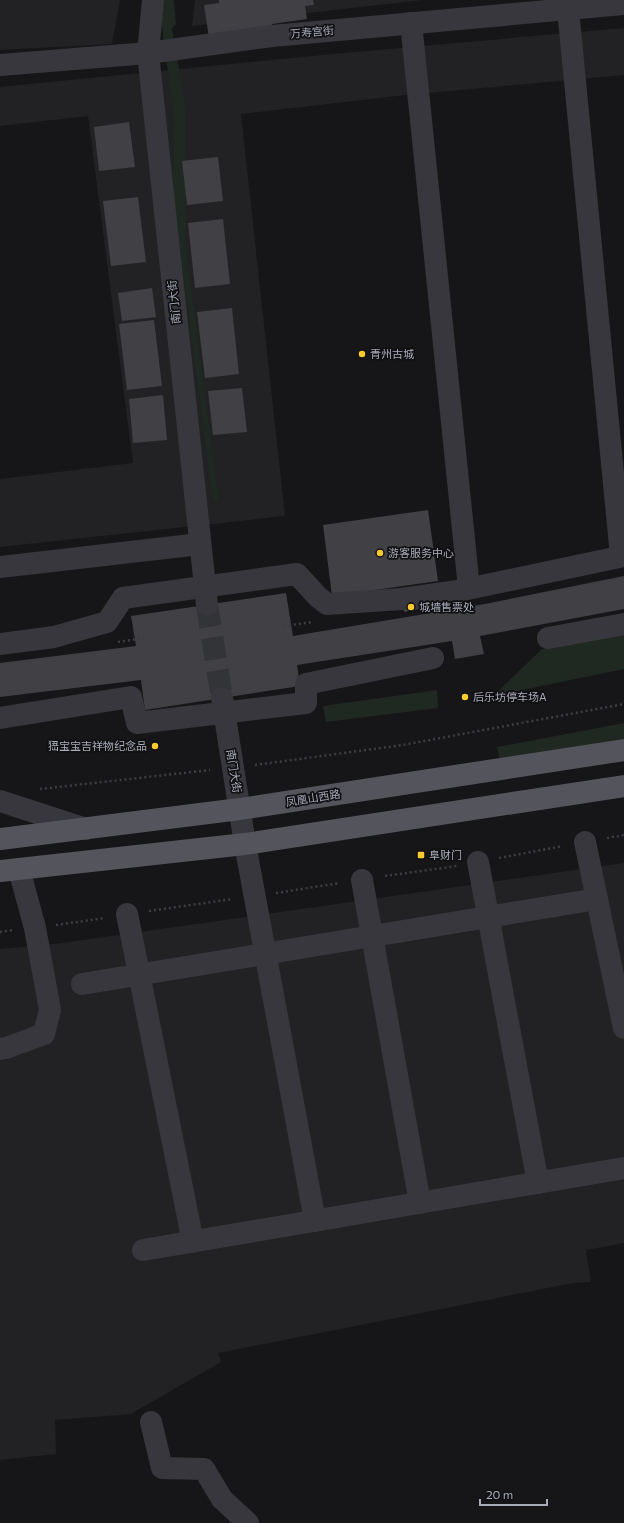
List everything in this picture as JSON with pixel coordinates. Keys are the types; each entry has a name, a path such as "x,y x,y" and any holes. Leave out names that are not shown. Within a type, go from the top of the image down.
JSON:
{"main road":[{"name":"凤凰山西路","path":"0,839 240,809 624,750"},
{"path":"10,870 245,844 624,786"}],"street":[{"name":"南门大街","path":"152,0 148,53 206,596"},
{"name":"万寿宫街","path":"0,65 148,53 272,36 624,4"},
{"path":"0,644 54,637 108,622 123,598 206,596 297,574 318,597 327,604 401,599 469,588 623,556 568,9"},
{"path":"412,23 469,588"},
{"path":"0,567 200,544"},
{"path":"548,638 624,624"},
{"path":"0,718 131,697 137,723 223,706 306,703 306,684 433,658"},
{"name":"南门大街","path":"223,706 245,844 315,1220"},
{"path":"0,801 86,829"},
{"path":"586,842 624,1028"},
{"path":"478,862 538,1183"},
{"path":"0,1048 6,1048 44,1034 50,1010 35,928 10,870"},
{"path":"362,880 420,1203"},
{"path":"82,984 597,898"},
{"path":"127,914 193,1242"},
{"path":"143,1250 624,1168"},
{"path":"151,1422 162,1468 204,1469 222,1499 248,1523"}],"path":[{"path":"499,727 624,704"},
{"path":"0,932 255,896 478,862 624,835"}],"shaded area":[{"path":"0,0 120,0 112,44 0,50"},
{"path":"161,0 174,0 176,24 172,28 185,105 186,250 219,502 213,501 173,196 174,118 160,13"},
{"path":"195,0 423,0 192,26"},
{"path":"624,28 624,75 406,95 241,114 285,516 0,547 0,479 133,463 88,116 0,126 0,87 322,55"},
{"path":"624,634 624,669 493,696 542,649"},
{"path":"437,690 438,708 326,722 323,706"},
{"path":"624,723 624,739 500,762 497,747"},
{"path":"624,863 624,1243 586,1250 591,1282 573,1283 218,1353 221,1362 131,1414 55,1420 56,1454 0,1460 0,949 62,943"}],"building":[{"path":"219,0 313,0 314,5 305,6 307,19 272,24 272,30 209,38 204,5 219,3"},
{"path":"129,122 135,167 99,171 94,127"},
{"path":"218,157 223,201 187,205 182,161"},
{"path":"138,197 146,262 111,266 103,201"},
{"path":"223,219 230,284 195,288 188,223"},
{"path":"152,288 156,317 122,321 118,293"},
{"path":"232,308 239,374 205,378 197,312"},
{"path":"154,320 162,386 127,390 119,324"},
{"path":"242,388 247,432 213,435 208,391"},
{"path":"163,395 167,440 133,443 129,399"},
{"name":"游客服务中心","path":"428,510 438,581 332,596 323,525"},
{"path":"624,576 624,609 480,636 484,654 455,659 452,641 297,665 300,686 145,710 141,680 0,697 0,663 136,646 131,616 286,593 293,636 485,604"},
{"name":"城墙售票处","path":"417,601 419,609 404,612 403,604"}],"tunnel":[{"path":"207,605 222,698"}],"place":[{"name":"青州古城","path":"362,354"},
{"name":"游客服务中心","path":"380,553"},
{"name":"城墙售票处","path":"411,607"},
{"name":"后乐坊停车场A","path":"465,697"},
{"name":"峱宝宝吉祥物纪念品","path":"155,746"},
{"name":"阜财门","path":"421,855"}]}
